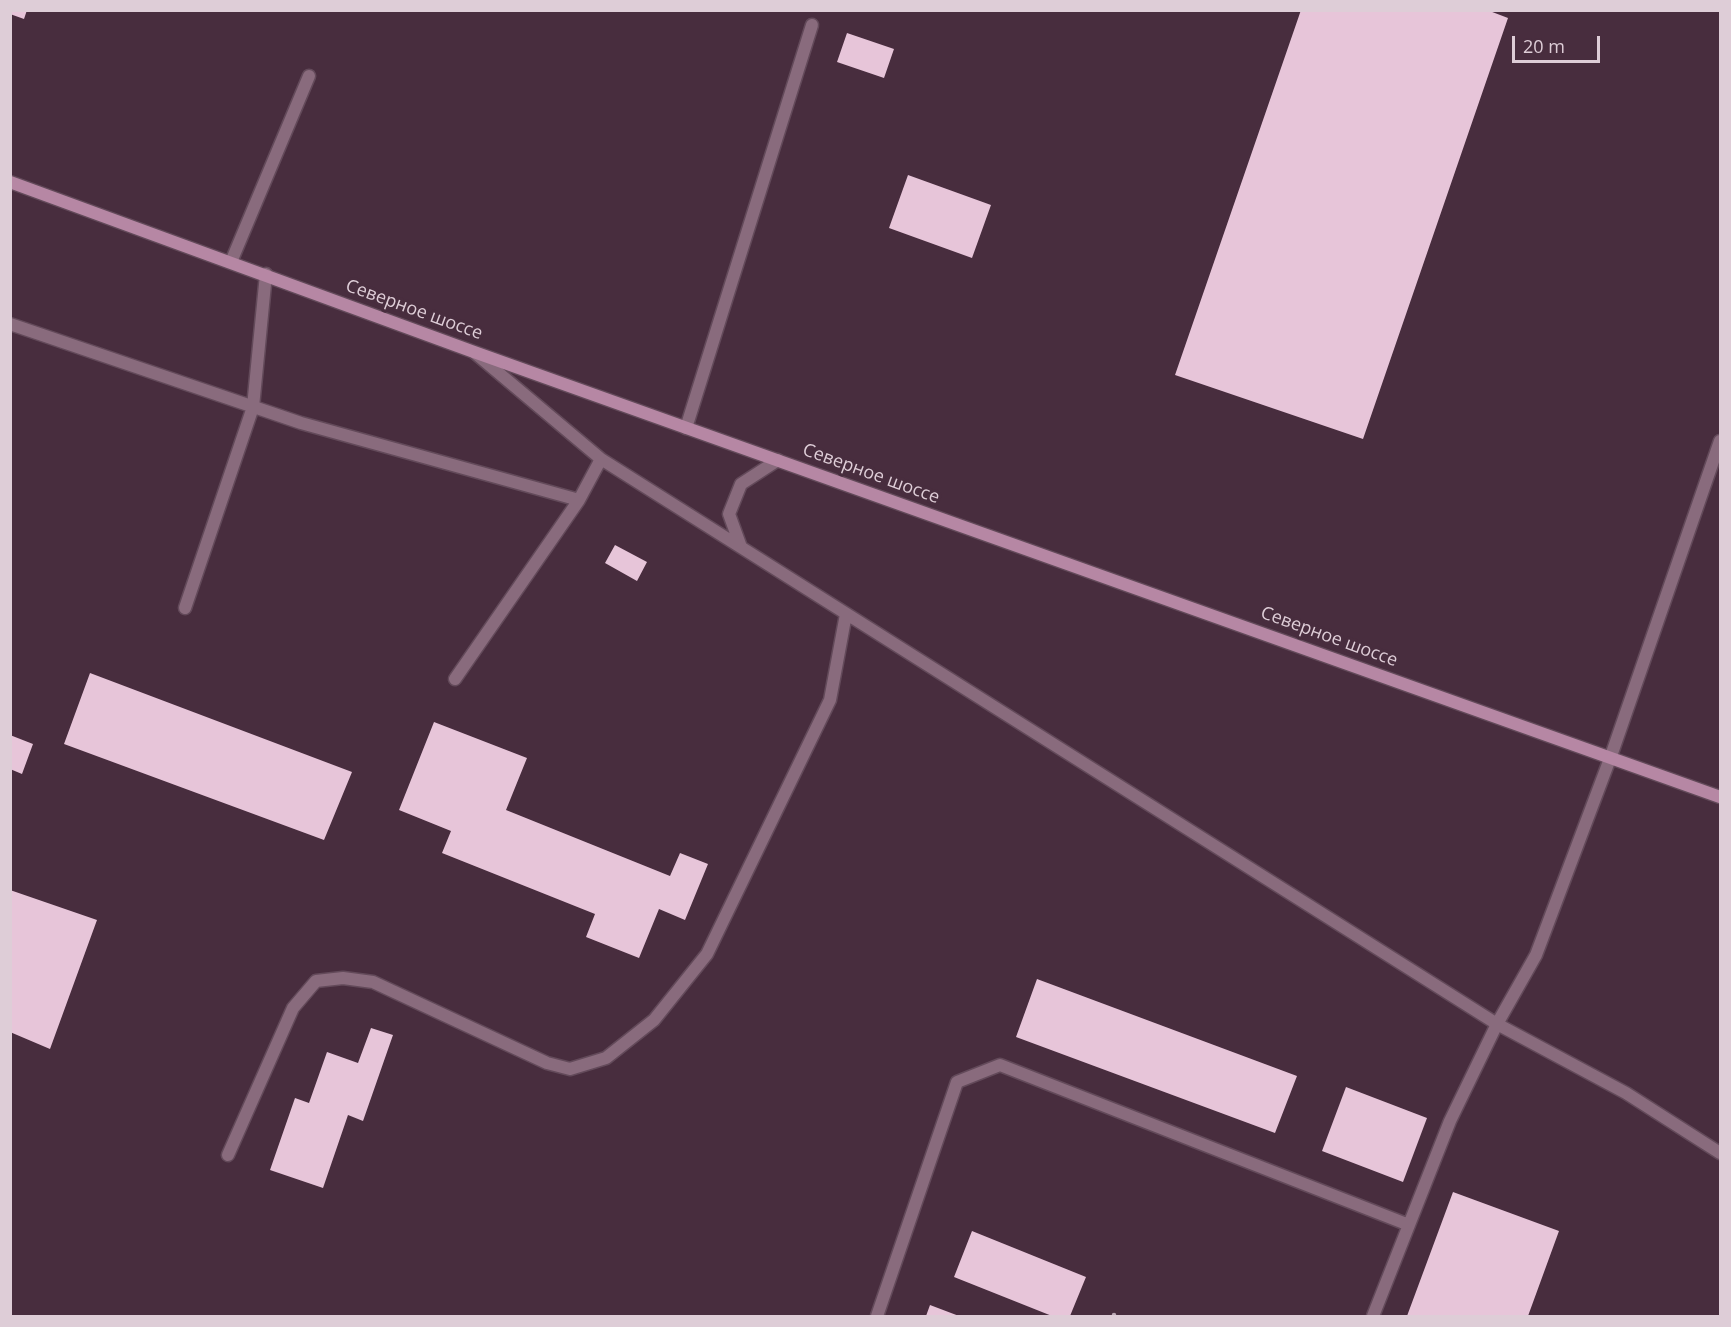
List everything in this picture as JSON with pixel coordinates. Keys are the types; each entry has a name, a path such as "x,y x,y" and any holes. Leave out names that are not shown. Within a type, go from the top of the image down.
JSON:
{"main road":[{"name":"Северное шоссе","path":"10,182 474,352 1611,756 1720,797"}],"lane":[{"path":"686,428 812,25"},
{"path":"231,262 309,76"},
{"path":"185,608 253,407 266,274"},
{"path":"10,324 301,423 579,500"},
{"path":"474,352 601,459 1497,1024 1626,1093 1720,1153"},
{"path":"1372,1317 1450,1121 1497,1024 1536,955 1611,756 1720,441"},
{"path":"455,679 579,500 601,459"},
{"path":"741,547 729,514 741,484 777,460"},
{"path":"228,1155 293,1008 316,981 344,978 373,982 547,1063 570,1069 606,1058 654,1020 707,954 830,700 846,614"},
{"path":"877,1317 957,1082 1000,1065 1409,1225"}],"building":[{"path":"10,10 27,10 24,19 10,14"},
{"path":"1301,10 1487,10 1508,18 1363,439 1175,375"},
{"path":"847,33 894,49 884,78 837,62"},
{"path":"908,175 991,205 972,258 889,228"},
{"path":"615,545 647,562 637,581 605,563"},
{"path":"90,673 352,772 324,840 64,744"},
{"path":"434,722 527,758 506,810 670,876 680,853 708,864 685,920 659,909 639,958 586,937 595,914 442,853 451,831 399,810"},
{"path":"10,735 33,744 22,774 10,769"},
{"path":"10,890 97,920 50,1049 10,1032"},
{"path":"1037,979 1297,1076 1275,1133 1016,1037"},
{"path":"371,1028 393,1035 363,1121 348,1115 323,1188 270,1170 295,1098 309,1103 327,1052 358,1063"},
{"path":"1346,1087 1427,1118 1403,1182 1322,1151"},
{"path":"1453,1192 1559,1231 1528,1316 1407,1316"},
{"path":"972,1231 1086,1277 1070,1316 1052,1316 954,1277"},
{"path":"930,1305 959,1316 926,1316"}]}
